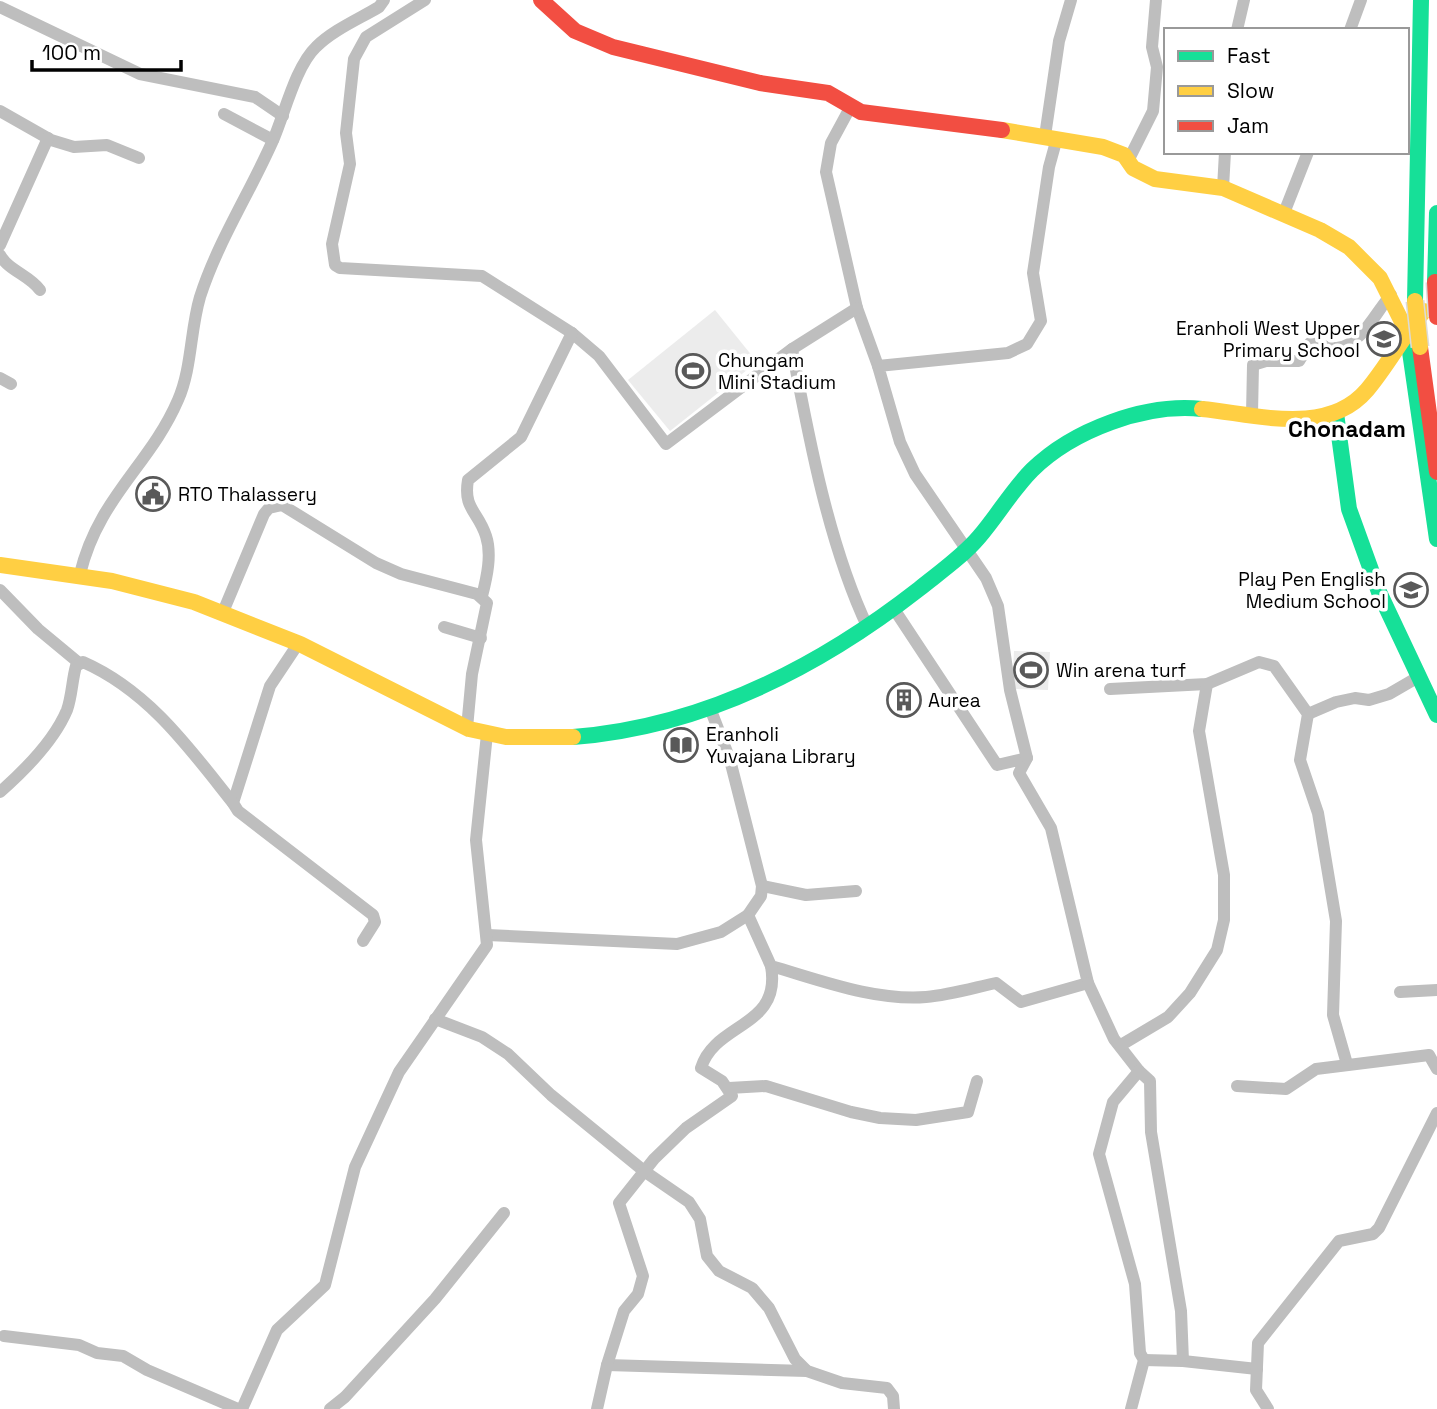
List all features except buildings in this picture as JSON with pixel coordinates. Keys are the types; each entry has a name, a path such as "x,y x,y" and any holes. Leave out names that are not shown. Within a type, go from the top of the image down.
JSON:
{"main road":[{"path":"541,0 575,31 612,47 760,83 828,93 861,112 1051,137 1103,147 1129,159 1133,168 1155,179 1223,188 1284,214 1349,247 1380,278 1391,295 1406,330"},
{"path":"1409,147 1413,0"},
{"path":"1421,0 1415,301 1429,431 1437,472"},
{"path":"1409,154 1406,330 1437,539"},
{"path":"1406,257 1412,243 1417,199"},
{"path":"1437,213 1437,317"},
{"path":"0,565 80,574 191,600 299,644 440,718 487,734 560,737 637,729 710,708 793,672 868,628 966,550 1023,479 1051,454 1094,433 1128,419 1175,408 1321,418 1352,405 1362,395 1436,290"},
{"path":"1336,413 1349,509 1379,592 1437,715"}],"street":[{"path":"80,574 97,522 166,425 178,400 188,373 188,346 201,294 315,47 379,7 384,0"},
{"path":"425,0 366,37 354,59 346,133 350,164 348,187 335,225 332,254 335,265 340,268 482,276 572,333 599,356 666,444 792,349 857,308"},
{"path":"878,366 1008,353 1027,344 1041,321 1033,273 1049,167 1059,41 1071,0"},
{"path":"1129,159 1153,111 1157,67 1152,47 1156,0"},
{"path":"1237,28 1244,0"},
{"path":"1351,28 1361,0"},
{"path":"8,6 140,74 255,97 283,116"},
{"path":"851,106 831,143 826,172 857,308 878,366 900,442 915,474 986,578 998,606 1010,690 1027,758 1019,773 1051,828 1088,983 1111,1033 1150,1082 1151,1132 1181,1311 1183,1362"},
{"path":"0,111 48,138 74,147 107,145 139,158"},
{"path":"224,114 273,140"},
{"path":"0,245 48,138"},
{"path":"1223,188 1225,154"},
{"path":"1284,214 1307,154"},
{"path":"0,255 10,268 35,283 40,290"},
{"path":"1252,414 1253,365 1266,361 1299,362 1310,343 1337,348 1351,342 1367,327 1391,295"},
{"path":"482,596 489,561 486,536 465,497 468,480 520,437 572,333"},
{"path":"792,349 803,410 844,570 868,628"},
{"path":"223,612 264,514 269,508 282,505 376,563 401,574 482,596 487,603 472,674 467,728"},
{"path":"0,590 37,629 79,663 102,672 147,704 177,733 233,803 373,915 375,922 363,941"},
{"path":"894,609 997,765 1027,758"},
{"path":"444,627 481,638"},
{"path":"233,803 270,686 299,644"},
{"path":"1110,689 1207,684 1259,662 1274,666 1300,698 1308,714 1300,760 1318,813 1336,921 1333,1015 1347,1064"},
{"path":"0,792 21,773 60,722 79,663"},
{"path":"1308,714 1336,702 1355,698 1369,700 1389,694 1420,676"},
{"path":"1121,1045 1168,1017 1190,993 1217,950 1224,920 1224,875 1199,731 1207,684"},
{"path":"487,935 677,944 721,932 748,915 761,896 762,886 730,760 710,708"},
{"path":"4,1336 79,1345 97,1353 123,1356 147,1370 240,1409 277,1330 326,1285 355,1167 399,1072 487,945 476,840 487,734"},
{"path":"762,886 806,895 856,891"},
{"path":"597,1409 624,1311 638,1294 643,1276 619,1203 644,1171 686,1128 732,1096 729,1088 701,1068 704,1058 712,1048 759,1013 769,999 773,979 771,966 748,915"},
{"path":"771,966 871,993 897,996 925,997 996,983 1013,998 1032,1002 1088,983"},
{"path":"1400,992 1437,990"},
{"path":"435,1019 482,1037 508,1055 551,1095 644,1171 689,1202 700,1219 707,1256 719,1271 752,1288 769,1308 795,1359 807,1371"},
{"path":"1237,1086 1286,1089 1316,1069 1429,1055 1437,1069"},
{"path":"1131,1409 1144,1360 1140,1353 1135,1284 1099,1154 1113,1101 1139,1071"},
{"path":"729,1088 766,1086 851,1112 916,1120 968,1111 977,1081"},
{"path":"1268,1409 1256,1390 1258,1343 1339,1241 1373,1234 1379,1228 1437,1113"},
{"path":"330,1409 435,1299 504,1213"},
{"path":"1144,1360 1257,1369"},
{"path":"607,1365 807,1371 842,1383 887,1388 893,1396 894,1409"}],"shaded area":[{"name":"Chungam Mini Stadium","path":"715,310 757,362 670,431 628,380"},
{"name":"Win arena turf","path":"1014,651 1050,652 1048,690 1012,689"}],"traffic: fast":[{"path":"1415,301 1421,0"},
{"path":"1435,282 1437,213"},
{"path":"1406,324 1437,539"},
{"path":"573,737 621,731 667,721 713,706 800,667 881,617 950,564 979,537 1032,470 1068,443 1111,422 1134,415 1157,410 1202,409"},
{"path":"1336,413 1349,509 1379,592 1437,715"}],"traffic: slow":[{"path":"1002,130 1103,147 1124,155 1133,168 1155,179 1223,188 1320,230 1349,247 1380,278 1406,330"},
{"path":"1415,301 1420,347"},
{"path":"1202,409 1289,419 1332,414 1351,405 1367,390 1424,311"},
{"path":"0,565 112,581 194,602 300,644 469,729 506,737 573,737"}],"traffic: jam":[{"path":"541,0 575,31 613,47 760,83 828,93 861,112 1002,130"},
{"path":"1435,282 1437,317"},
{"path":"1420,347 1437,472"}],"place":[{"name":"Eranholi West Upper Primary School","path":"1384,339"},
{"name":"Chungam Mini Stadium","path":"693,371"},
{"name":"RTO Thalassery","path":"153,494"},
{"name":"Play Pen English Medium School","path":"1411,590"},
{"name":"Win arena turf","path":"1031,670"},
{"name":"Aurea","path":"904,700"},
{"name":"Eranholi Yuvajana Library","path":"681,745"}],"district":[{"name":"Chonadam","path":"1347,429"}]}
